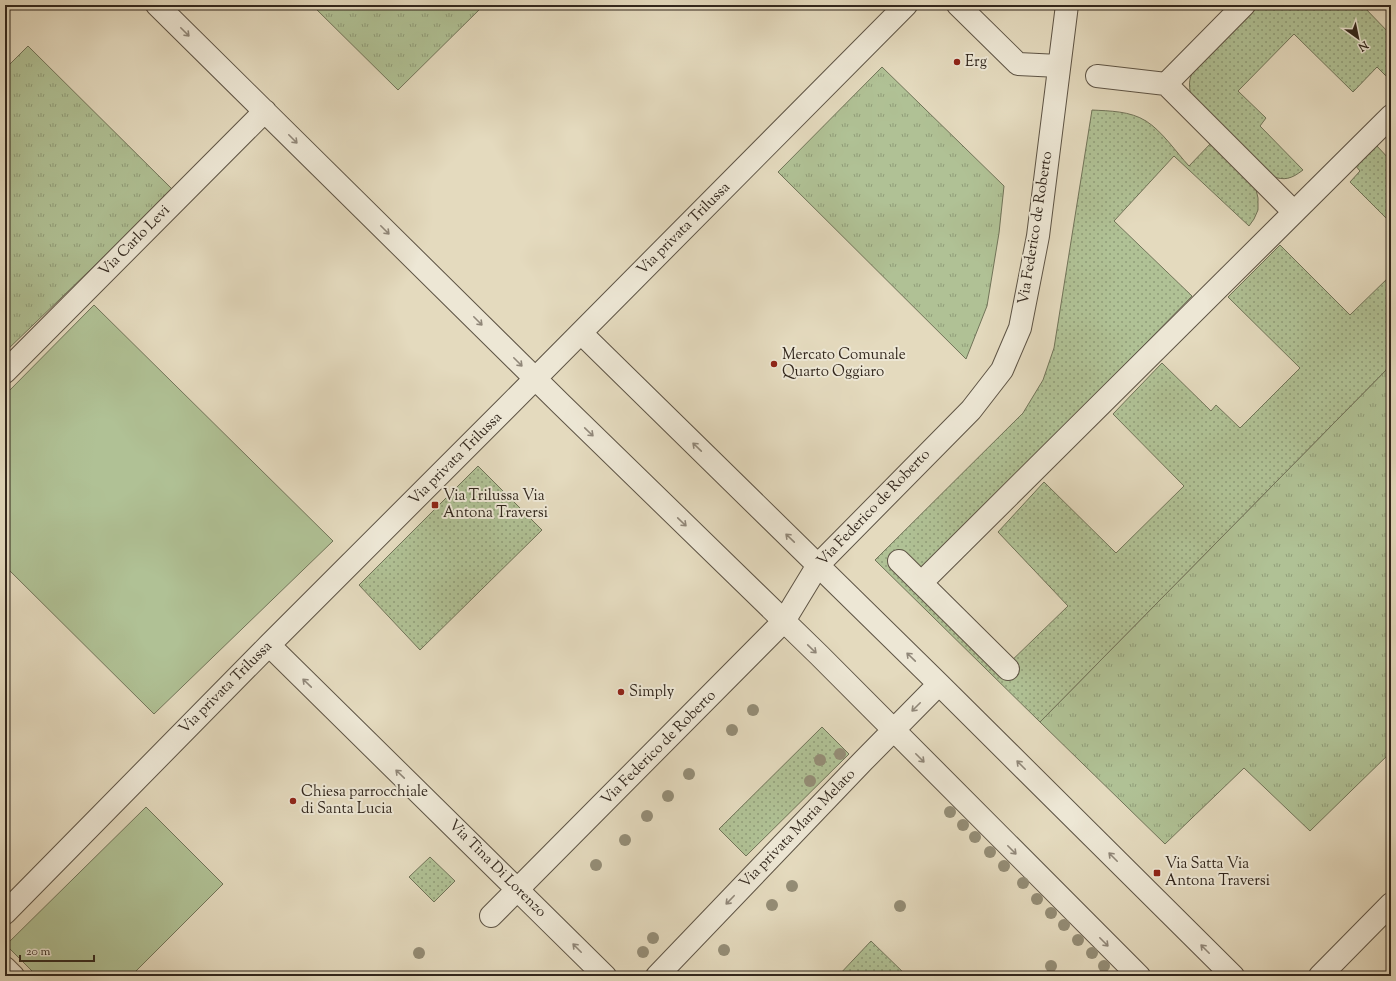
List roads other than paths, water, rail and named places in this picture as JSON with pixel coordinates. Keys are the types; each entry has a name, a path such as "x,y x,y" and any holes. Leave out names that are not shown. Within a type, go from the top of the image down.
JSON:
{"street":[{"path":"157,5 784,621 1139,976"},
{"name":"Via privata Trilussa","path":"5,913 269,645 536,379 906,5"},
{"path":"958,5 1018,64 1059,66"},
{"name":"Via Federico de Roberto","path":"491,916 784,621 818,565 971,410 1002,370 1020,328 1038,236 1067,5"},
{"path":"1166,84 1244,5"},
{"path":"1097,76 1166,84 1294,212"},
{"name":"Via Carlo Levi","path":"5,372 265,111"},
{"path":"921,583 1391,116"},
{"path":"581,333 939,684 1233,976"},
{"path":"899,561 1008,669"},
{"name":"Via Tina Di Lorenzo","path":"269,645 605,976"},
{"name":"Via privata Maria Melato","path":"657,976 939,684"},
{"path":"1320,976 1391,904"},
{"path":"5,968 13,976"}],"place":[{"name":"Erg","path":"957,62"},
{"name":"Mercato Comunale Quarto Oggiaro","path":"774,364"},
{"name":"Via Trilussa Via Antona Traversi","path":"435,505"},
{"name":"Simply","path":"621,692"},
{"name":"Chiesa parrocchiale di Santa Lucia","path":"293,801"},
{"name":"Via Satta Via Antona Traversi","path":"1157,873"}]}
